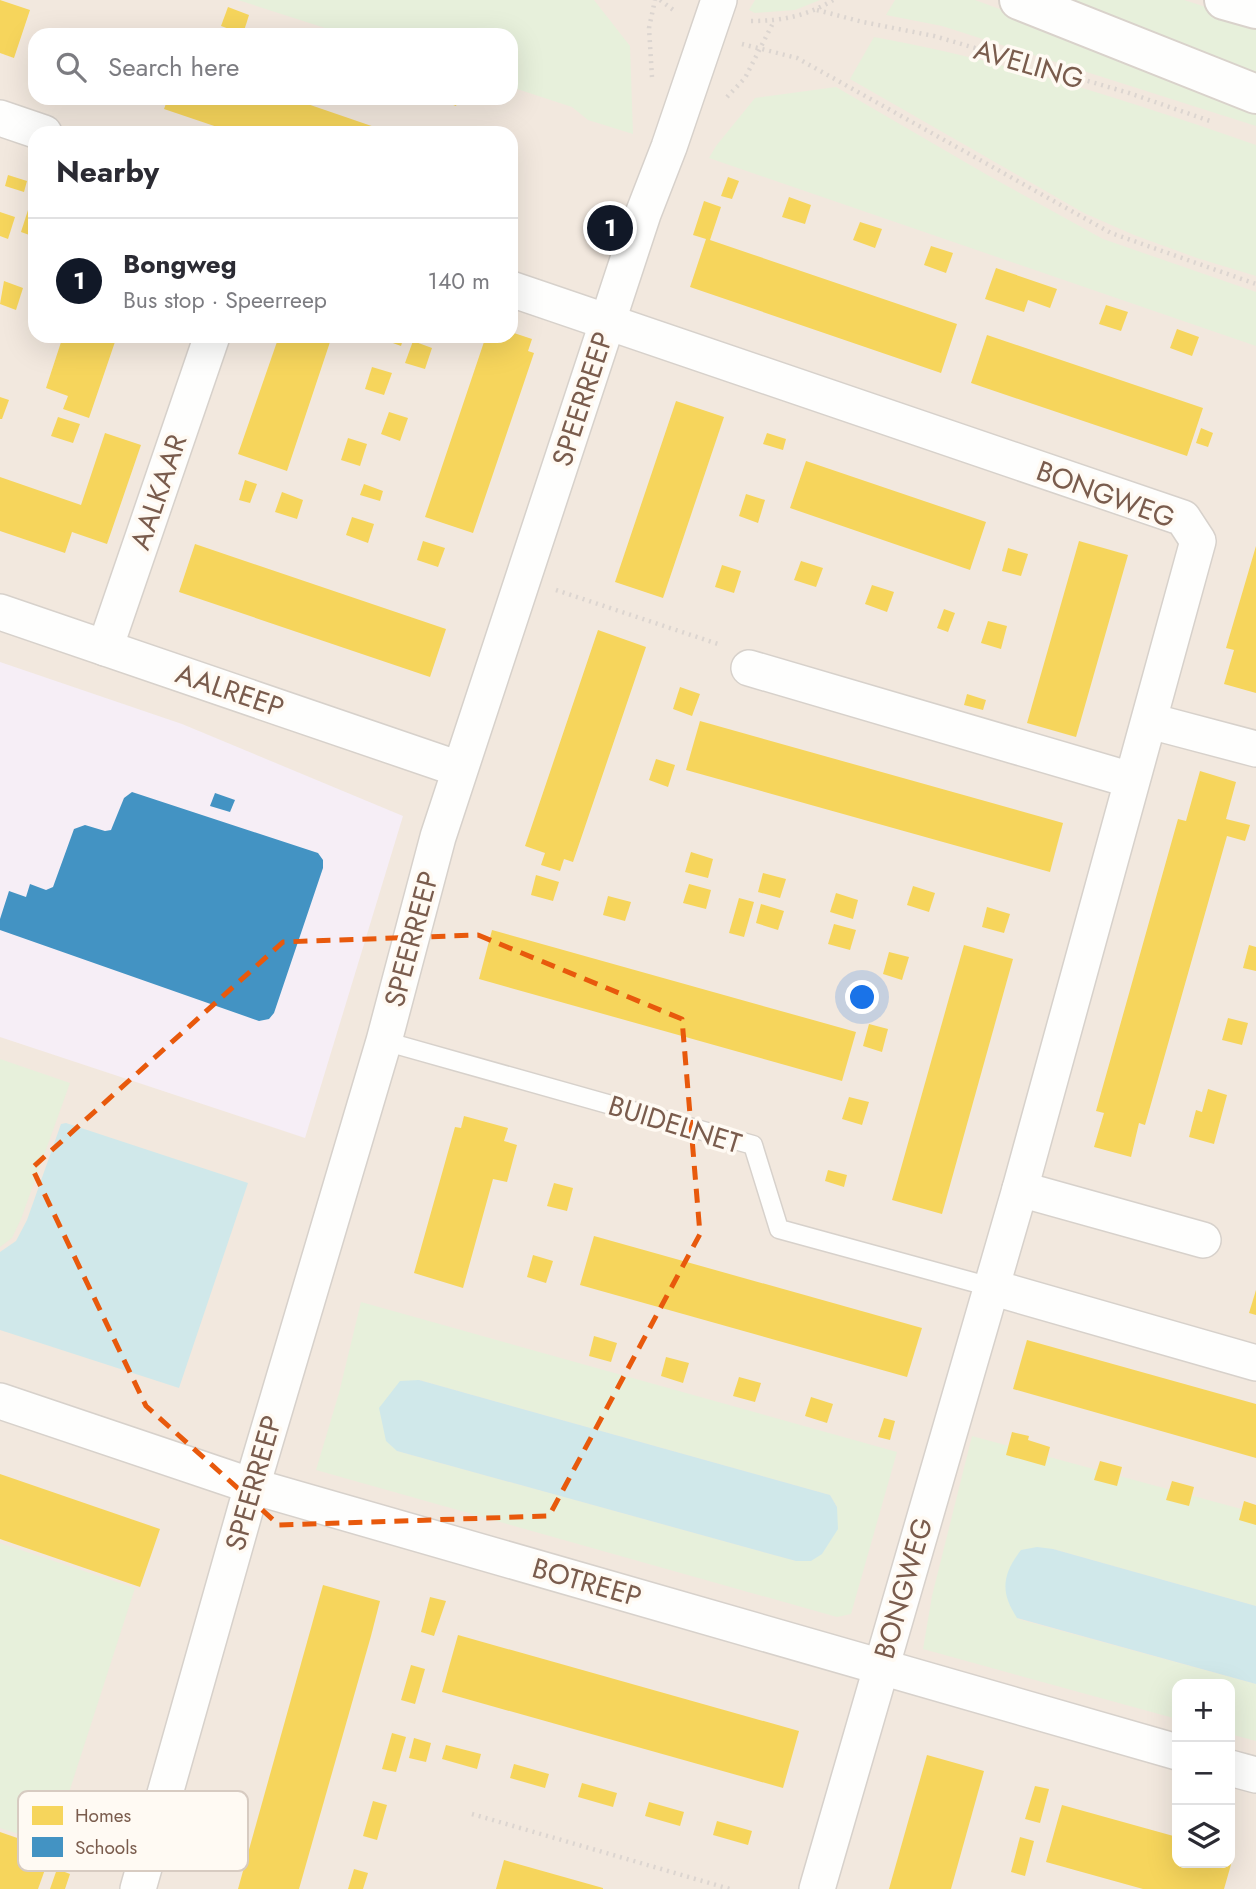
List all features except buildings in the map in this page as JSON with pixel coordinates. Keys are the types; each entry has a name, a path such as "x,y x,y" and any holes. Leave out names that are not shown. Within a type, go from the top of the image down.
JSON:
{"main road":[{"name":"AVELING","path":"1018,0 1256,94"},
{"path":"1224,0 1256,9"}],"street":[{"name":"SPEERREEP","path":"166,1791 252,1486 384,1041 438,837 459,769 608,321 719,0"},
{"path":"0,118 28,128"},
{"name":"BONGWEG","path":"518,291 1183,518 1198,541 1020,1189 817,1889"},
{"name":"AALKAAR","path":"105,648 210,343"},
{"name":"AALREEP","path":"0,612 459,769"},
{"path":"749,667 1131,780"},
{"path":"1150,721 1256,749"},
{"path":"1020,1189 1203,1240"},
{"path":"991,1287 1256,1363"},
{"name":"BOTREEP","path":"0,1401 252,1486 1172,1751"},
{"path":"1235,1769 1256,1775"},
{"name":"SPEERREEP","path":"138,1889 143,1871"}],"lane":[{"name":"BUIDELNET","path":"384,1041 752,1145 779,1229 991,1287"}],"path":[{"path":"660,0 706,35 797,58 1111,233 1256,284"},
{"name":"AVELING","path":"834,0 817,10 934,36 1129,93 1218,124"},
{"path":"522,579 724,646 749,667"},
{"path":"472,1814 730,1889"}],"highlighted area":[{"path":"478,935 682,1019 700,1234 549,1516 279,1525 146,1406 32,1168 283,942"}],"shaded area":[{"path":"0,0 1256,0 1256,1889 0,1889"},
{"path":"0,662 182,724 403,816 305,1138 0,1037"}],"green space":[{"path":"238,0 594,0 630,46 633,134 588,120 572,107 518,89 518,28 325,28"},
{"path":"755,0 820,0 795,10 755,13 749,10"},
{"path":"895,0 975,0 1147,63 1256,107 1256,126 942,26 886,15"},
{"path":"1048,0 1184,0 1256,23 1256,81"},
{"path":"874,37 1019,70 1256,145 1256,276 1134,235 1084,213 850,79"},
{"path":"836,87 1103,239 1256,292 1256,346 709,158 755,98"},
{"path":"0,1059 70,1083 21,1219 12,1238 0,1247"},
{"path":"361,1302 897,1452 851,1614 837,1617 316,1470 339,1393","holes":["419,1380 830,1495 837,1507 811,1561 796,1561 397,1451"]},
{"path":"972,1436 1256,1513 1256,1606 1053,1549 1018,1619 1256,1684 1256,1741 1235,1735 1235,1679 1172,1679 1172,1718 923,1649 932,1596"},
{"path":"0,1543 135,1588 69,1791 18,1791 18,1834 0,1828"}],"water":[{"path":"66,1123 248,1183 179,1388 0,1330 0,1252 16,1241 27,1220 61,1124"},
{"path":"419,1380 830,1495 837,1507 838,1529 822,1554 811,1561 796,1561 397,1451 386,1441 379,1408 400,1381"},
{"path":"1037,1547 1053,1549 1256,1606 1256,1684 1017,1618 1006,1592 1007,1576 1021,1550"}],"place":[{"name":"Bongweg","path":"610,228"}]}
